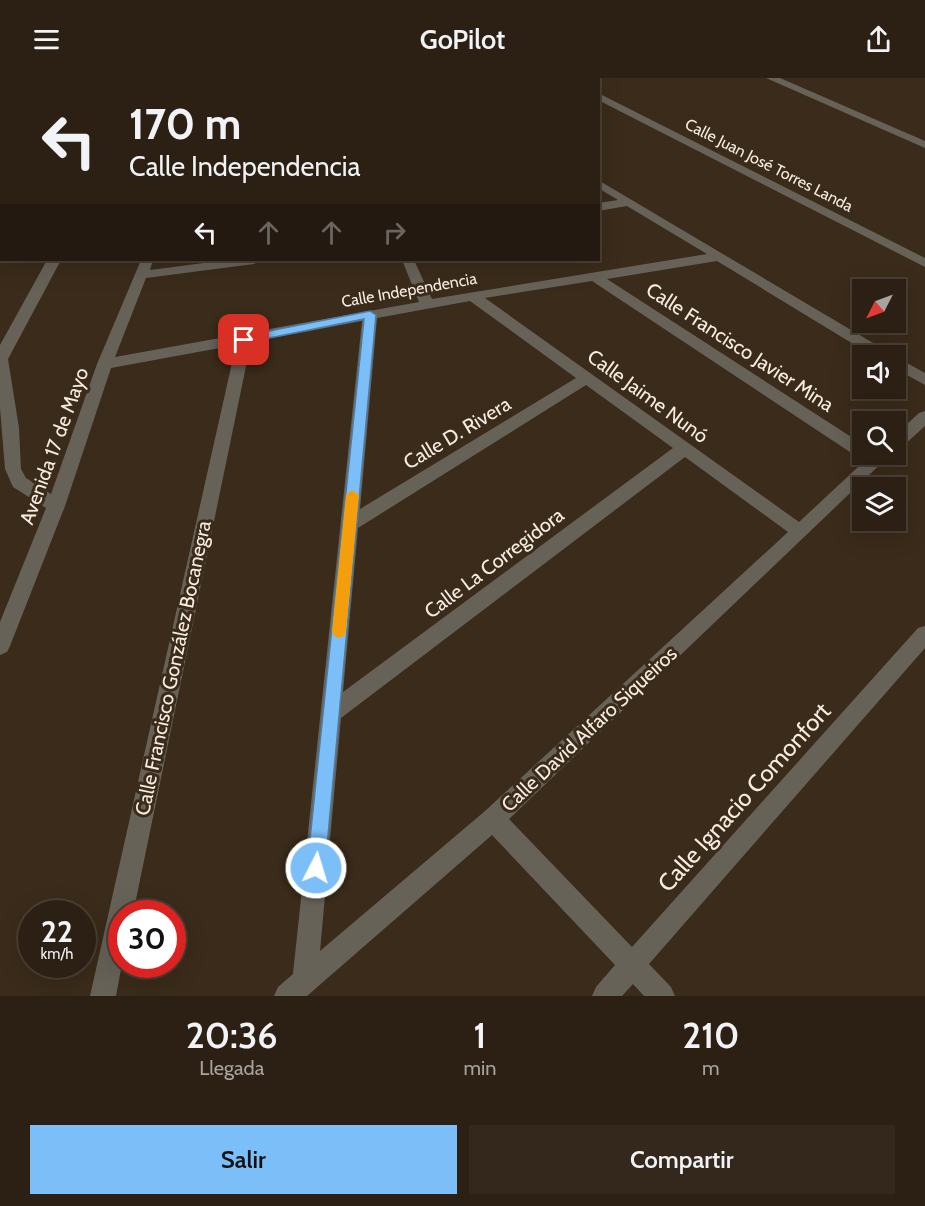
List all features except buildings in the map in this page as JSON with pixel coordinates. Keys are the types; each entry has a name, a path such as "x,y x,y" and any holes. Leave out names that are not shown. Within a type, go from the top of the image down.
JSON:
{"street":[{"path":"771,78 925,145"},
{"name":"Calle Juan José Torres Landa","path":"600,97 925,263"},
{"path":"600,184 867,345"},
{"path":"600,207 629,202"},
{"name":"Calle Independencia","path":"105,364 244,340 427,304 721,256"},
{"path":"53,261 0,358 12,428 13,469 19,482 56,506"},
{"path":"144,267 238,261"},
{"path":"408,261 427,304"},
{"name":"Avenida 17 de Mayo","path":"0,646 56,506 105,364 144,267"},
{"name":"Calle Francisco Javier Mina","path":"594,277 852,442"},
{"name":"Calle Jaime Nunó","path":"473,296 799,531"},
{"path":"305,979 370,315"},
{"name":"Calle Francisco González Bocanegra","path":"103,996 244,340"},
{"path":"906,368 925,380"},
{"name":"Calle D. Rivera","path":"350,524 587,378"},
{"path":"906,434 925,417"},
{"name":"Calle La Corregidora","path":"331,713 685,448"},
{"name":"Calle David Alfaro Siqueiros","path":"287,996 493,819 799,531 862,465"},
{"name":"Calle Ignacio Comonfort","path":"605,996 925,634"},
{"path":"493,819 662,996"}],"slow traffic":[{"path":"339,631 352,495"}],"route":[{"path":"244,340 370,315 316,868"}]}
